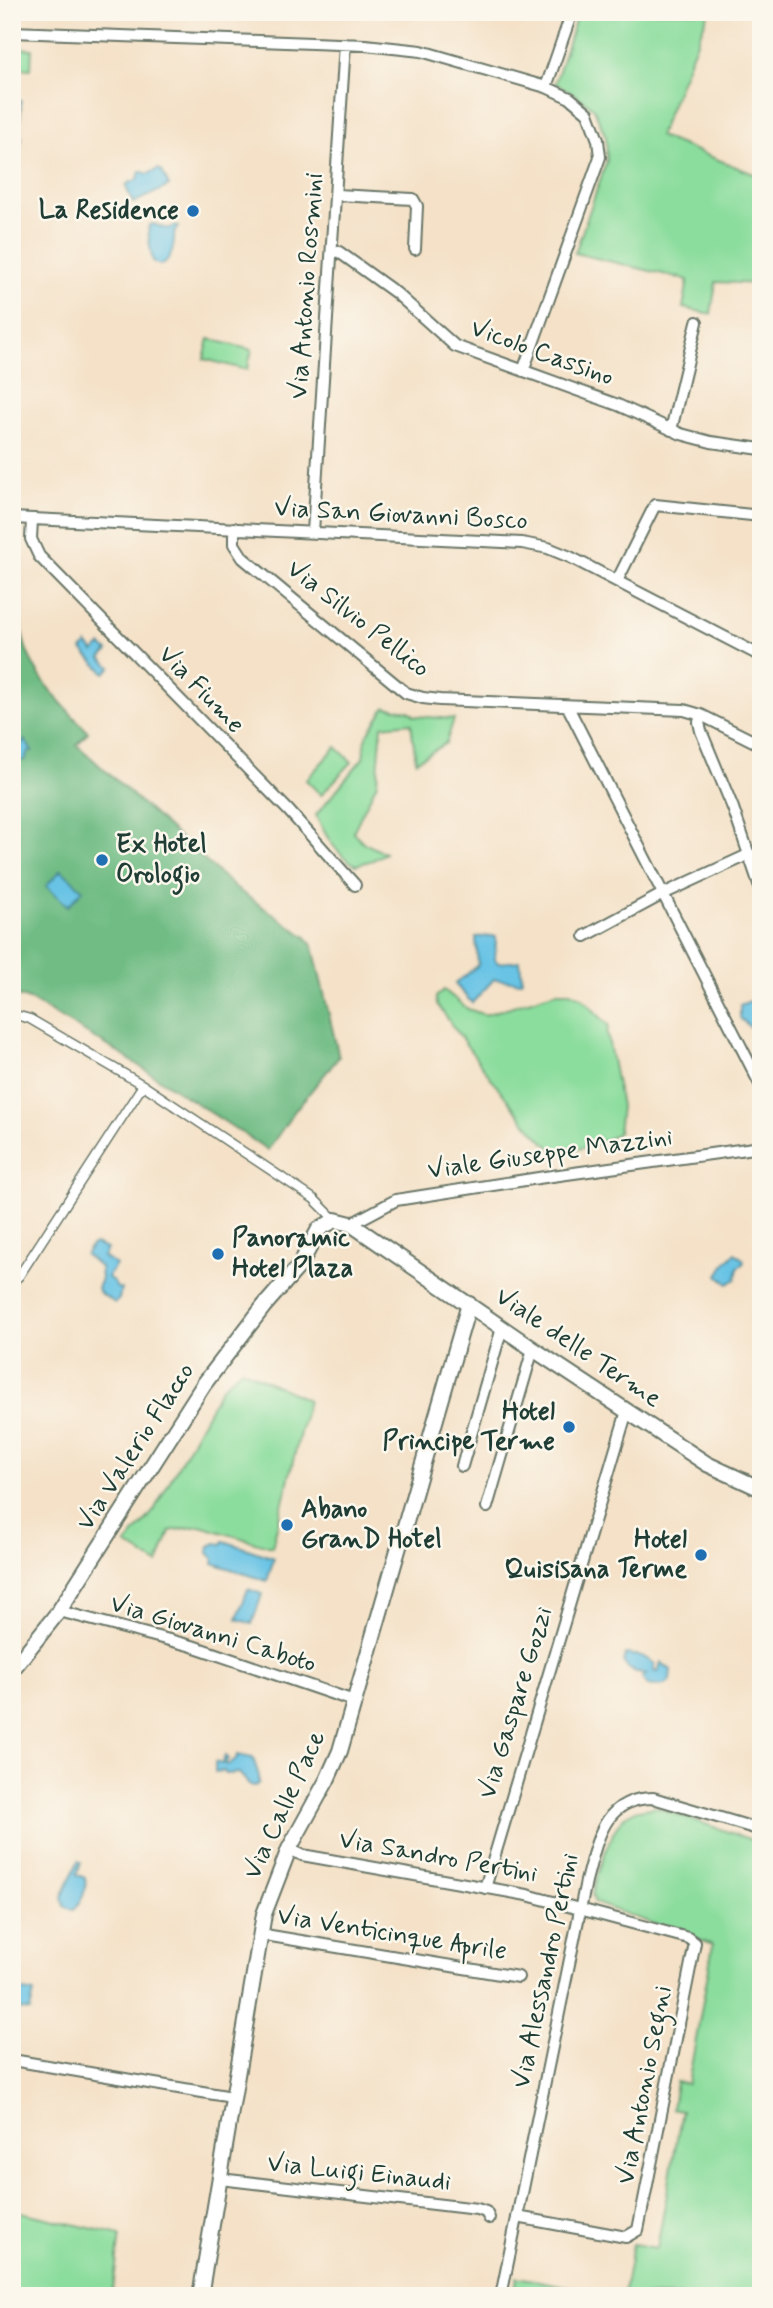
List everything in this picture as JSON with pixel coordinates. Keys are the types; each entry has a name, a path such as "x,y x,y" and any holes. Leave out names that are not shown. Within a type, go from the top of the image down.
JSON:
{"street":[{"path":"546,88 572,12"},
{"path":"12,32 345,44 421,51 546,88 570,98 588,113 600,157 523,371"},
{"name":"Via Antonio Rosmini","path":"313,532 345,44"},
{"path":"337,195 413,199 417,206 415,249"},
{"name":"Vicolo Cassino","path":"333,251 396,293 455,346 618,405 671,430 711,442 761,449"},
{"path":"671,430 697,322"},
{"path":"617,581 654,505 761,516"},
{"name":"Via San Giovanni Bosco","path":"12,519 522,543 548,548 761,656"},
{"name":"Via Fiume","path":"32,520 31,539 39,556 289,811 355,885"},
{"name":"Via Silvio Pellico","path":"234,528 236,549 243,558 406,693 440,700 684,710 701,715 761,745"},
{"path":"568,707 761,1086"},
{"path":"701,715 701,731 750,854 761,890"},
{"path":"585,936 663,894 750,854"},
{"path":"12,1014 30,1018 143,1085 314,1199 335,1220 351,1224"},
{"path":"12,1282 19,1276 143,1085"},
{"name":"Viale Giuseppe Mazzini","path":"351,1224 396,1200 761,1147"},
{"name":"Via Valerio Flacco","path":"12,1670 59,1611 204,1384 306,1255 319,1229 335,1220"},
{"name":"Viale delle Terme","path":"351,1224 707,1464 761,1489"},
{"name":"Via Calle Pace","path":"200,2296 259,1934 279,1871 340,1752 469,1304"},
{"path":"462,1466 502,1328"},
{"path":"486,1507 533,1349"},
{"name":"Via Gaspare Gozzi","path":"485,1888 627,1411"},
{"name":"Via Giovanni Caboto","path":"59,1611 192,1646 355,1701"},
{"name":"Via Alessandro Pertini","path":"502,2296 580,1909 594,1850 607,1819 619,1806 639,1798 653,1798 761,1830"},
{"name":"Via Sandro Pertini","path":"289,1849 302,1855 521,1894 580,1909"},
{"name":"Via Antonio Segni","path":"517,2217 626,2237 636,2232 640,2225 695,1943 688,1938 580,1909"},
{"name":"Via Venticinque Aprile","path":"259,1934 518,1977"},
{"path":"12,2060 232,2097"},
{"name":"Via Luigi Einaudi","path":"220,2179 477,2209 485,2212 489,2218"}],"green space":[{"path":"578,12 709,12 659,136 761,177 761,284 716,282 711,314 683,308 688,280 575,253 607,160 606,137 594,109 555,83"},
{"path":"12,48 32,49 31,69 12,68"},
{"path":"209,339 252,350 247,370 204,359"},
{"path":"12,579 17,593 24,640 31,660 53,693 88,732 77,745 234,887 306,937 313,947 339,1057 296,1109 268,1150 113,1049 32,1001 12,994"},
{"path":"385,707 409,711 415,716 454,719 446,743 416,761 411,723 382,726 377,783 353,832 364,843 385,853 356,865 332,844 316,815 363,758 366,737"},
{"path":"336,747 352,762 321,795 306,780"},
{"path":"444,990 468,1009 485,1015 556,992 570,992 581,997 609,1026 607,1033 621,1106 618,1133 579,1149 556,1150 546,1144 495,1084 437,1004 436,997"},
{"path":"241,1369 308,1400 272,1547 200,1526 170,1531 158,1564 126,1544 153,1512 221,1388"},
{"path":"655,1807 761,1843 761,2296 623,2296 633,2244 657,2248 682,2111 672,2109 676,2082 688,2084 713,1945 595,1903 592,1894 616,1828 631,1812"},
{"path":"12,2210 120,2235 112,2296 12,2296"},
{"path":"517,2277 620,2296 514,2296"}],"water":[{"path":"12,100 21,101 20,120 17,123 22,140 19,143 12,136"},
{"path":"158,169 162,171 169,186 133,203 127,184 138,179 140,171 148,174"},
{"path":"149,225 165,228 176,225 179,227 174,233 170,256 160,265 153,261 150,248"},
{"path":"87,644 94,652 101,645 108,651 101,658 111,667 105,673 82,650"},
{"path":"12,739 22,743 25,740 32,751 28,752 25,760 12,760"},
{"path":"61,870 83,890 68,906 46,886"},
{"path":"496,936 495,959 498,963 520,961 522,980 494,979 472,1003 455,984 478,965 476,937"},
{"path":"750,1001 761,1005 761,1028 754,1031 740,1018 740,1005"},
{"path":"95,1244 107,1249 103,1257 116,1265 107,1277 121,1289 119,1299 115,1303 100,1293 97,1288 101,1279 100,1267 85,1255"},
{"path":"735,1253 744,1260 738,1267 736,1279 728,1284 718,1275"},
{"path":"224,1541 274,1558 267,1581 213,1563 214,1559 208,1553 210,1546 222,1544"},
{"path":"248,1589 262,1594 252,1624 237,1619"},
{"path":"626,1654 642,1656 655,1664 654,1671 658,1672 661,1662 671,1670 670,1680 665,1685 649,1685 642,1677 647,1674 627,1667 623,1661"},
{"path":"237,1755 253,1758 259,1776 259,1783 255,1786 250,1785 239,1773 215,1772 215,1762 222,1764 225,1756 228,1759 225,1763 227,1765 236,1759"},
{"path":"78,1861 81,1862 77,1874 85,1878 85,1887 81,1900 73,1910 64,1906 62,1897"},
{"path":"12,1989 34,1993 30,2011 12,2008"}],"place":[{"name":"La Residence","path":"193,211"},
{"name":"Ex Hotel Orologio","path":"102,860"},
{"name":"Panoramic Hotel Plaza","path":"218,1254"},
{"name":"Hotel Principe Terme","path":"569,1427"},
{"name":"Abano GranD Hotel","path":"287,1525"},
{"name":"Hotel Quisisana Terme","path":"701,1555"}]}
